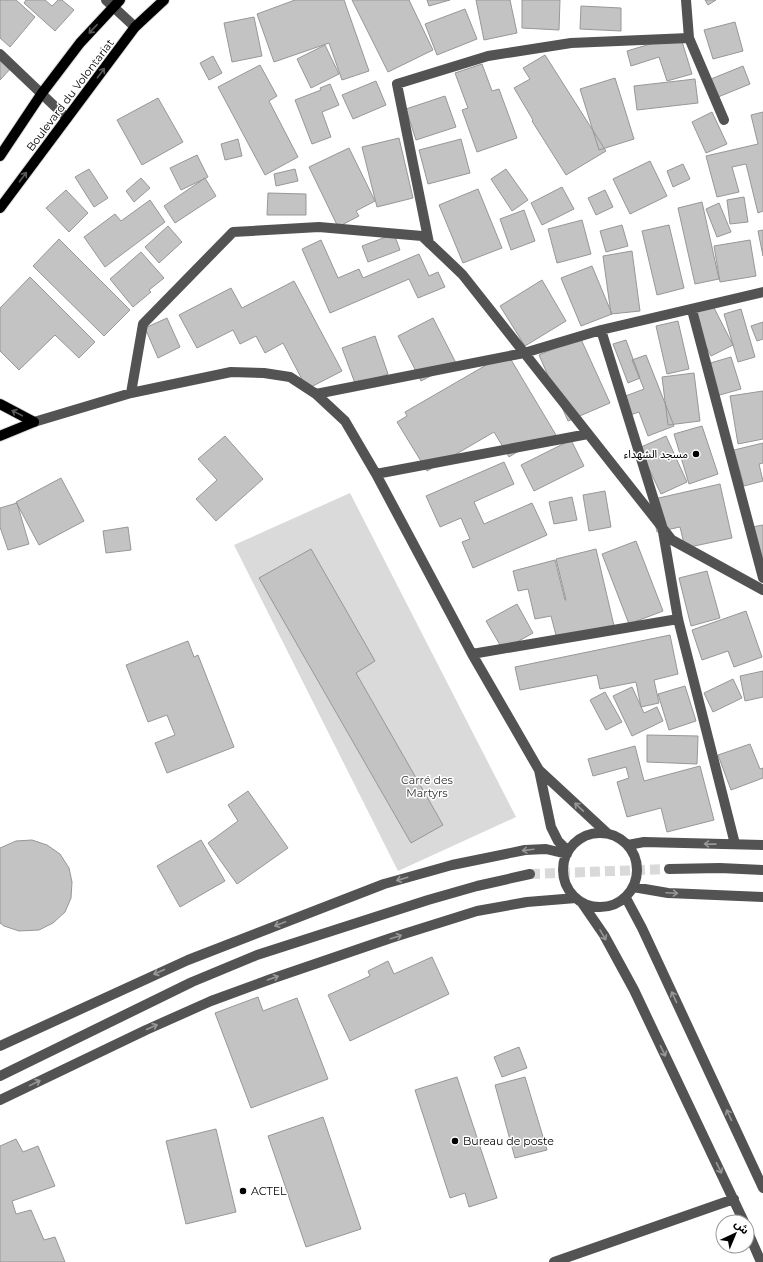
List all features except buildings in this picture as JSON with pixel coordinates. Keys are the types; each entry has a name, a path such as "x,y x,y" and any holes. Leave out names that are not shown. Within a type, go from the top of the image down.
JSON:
{"main road":[{"name":"Boulevard du Volontariat","path":"0,208 135,27 164,0"},
{"name":"Boulevard du Volontariat","path":"0,156 42,93 113,2"},
{"path":"0,404 34,422"},
{"path":"0,436 34,422"}],"street":[{"path":"686,0 689,38 724,120"},
{"path":"113,2 135,27"},
{"path":"429,243 397,84 488,56 571,43 689,38"},
{"path":"0,54 67,118"},
{"path":"131,393 143,324 233,232 319,227 422,236 462,274 672,540 763,590"},
{"path":"316,394 524,353 602,330 692,310 763,292"},
{"path":"692,310 763,578"},
{"path":"602,330 662,526 678,619 735,844"},
{"path":"0,1100 153,1026 210,1001 271,979 477,911 527,902 579,900 593,907 604,907 616,904 626,898 637,877 637,865 634,854 628,845 618,837 608,833 539,770 472,654 376,474 345,421 316,394 290,377 264,373 231,372 131,393 34,422"},
{"path":"376,474 588,434"},
{"path":"472,654 678,619"},
{"path":"539,770 551,827 558,841 567,853"},
{"path":"608,833 596,833 585,836 575,842 567,853 564,866 564,878 568,889 579,900 604,935 634,990 741,1214"},
{"path":"628,845 644,842 763,845"},
{"path":"0,1046 136,982 188,960 384,884 452,865 525,850 546,849 567,853"},
{"path":"669,869 720,868 763,870"},
{"path":"0,1076 192,982 257,955 428,900 477,886 530,874"},
{"path":"633,887 668,894 763,897"},
{"path":"626,898 642,928 763,1188"},
{"path":"554,1262 734,1199"},
{"path":"755,1248 761,1262"}],"green space":[{"name":"Carré des Martyrs","path":"350,493 516,817 398,871 234,545"}],"tunnel":[{"path":"530,874 669,869"}],"place":[{"name":"مسجد الشهداء","path":"696,454"},
{"name":"Bureau de poste","path":"455,1141"},
{"name":"ACTEL","path":"243,1191"}]}
